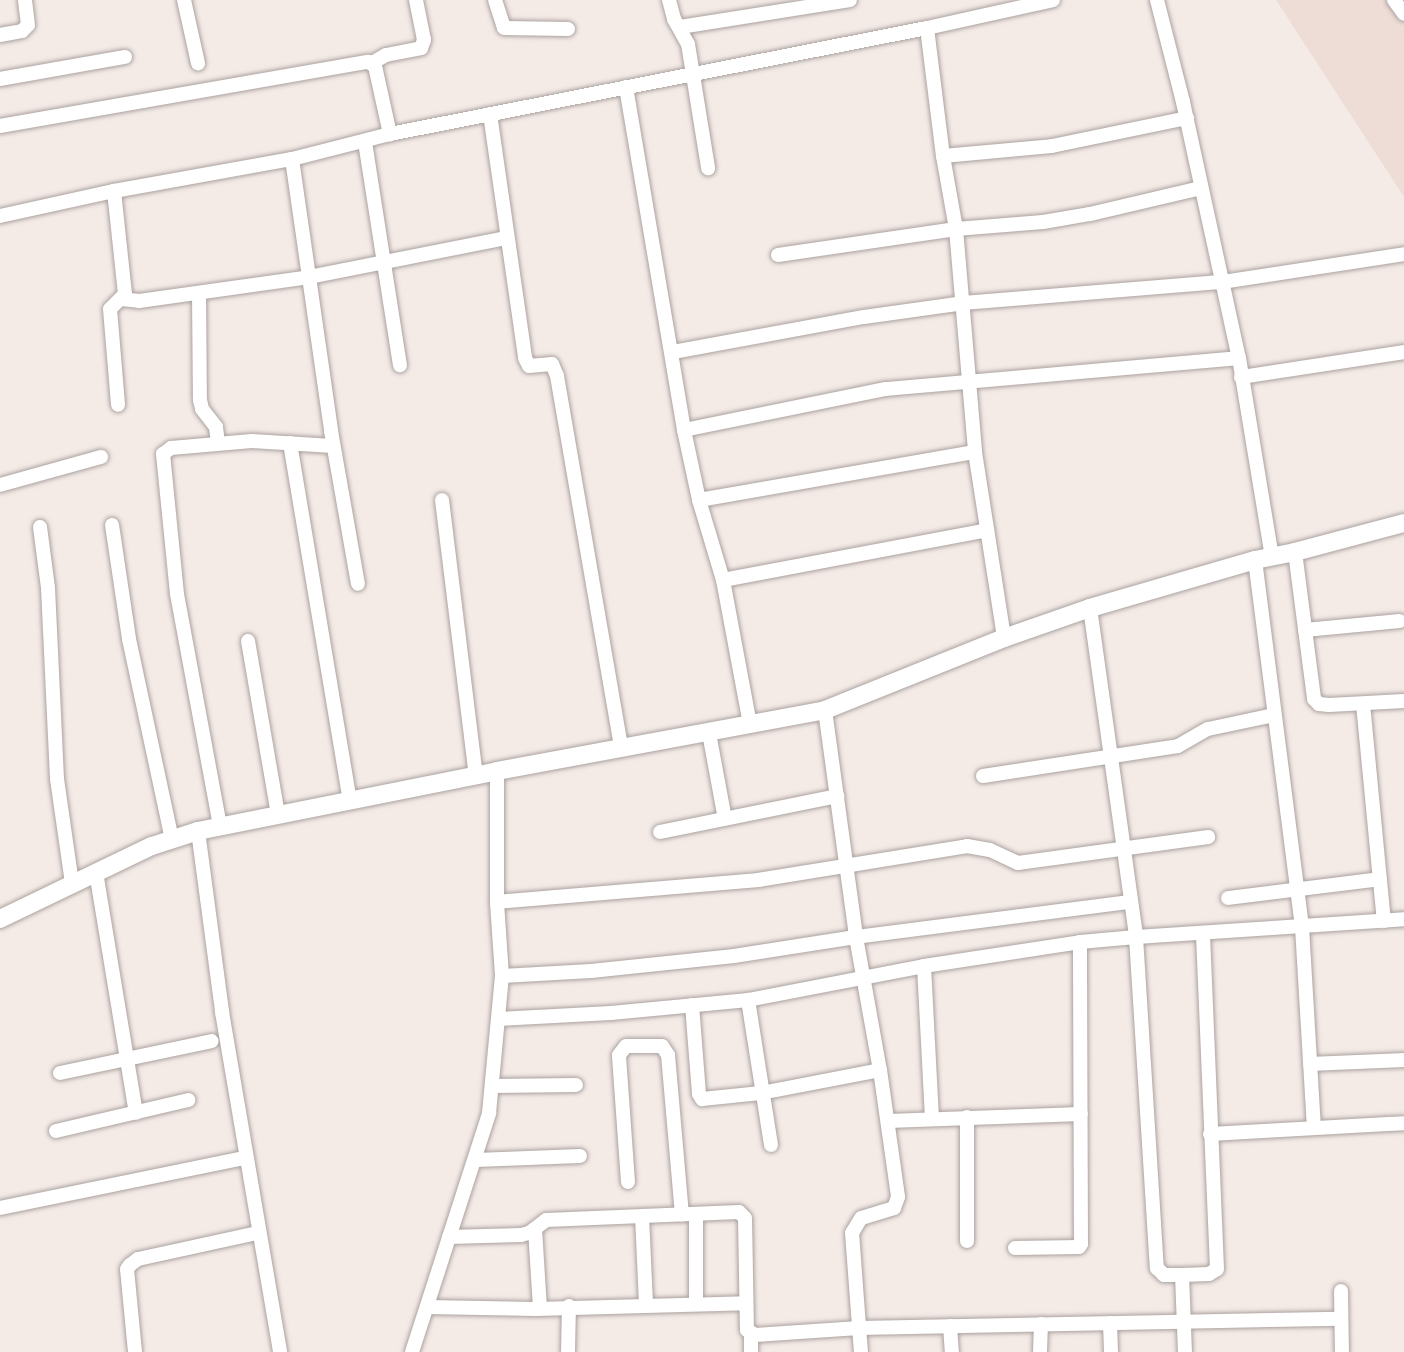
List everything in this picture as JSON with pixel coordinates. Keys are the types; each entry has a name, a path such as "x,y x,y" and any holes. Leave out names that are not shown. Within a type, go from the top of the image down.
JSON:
{"street":[{"path":"0,35 22,31 28,25 25,0"},
{"path":"184,0 198,63"},
{"path":"0,126 137,100 372,63 386,55 422,48 424,40 416,0"},
{"path":"495,0 504,28 568,29"},
{"path":"669,0 674,19 686,38 694,72 708,168"},
{"path":"680,27 850,0"},
{"path":"0,216 114,191 292,159 366,142 390,134 694,72 927,28 1053,0"},
{"path":"1157,0 1186,118 1239,358 1264,558 1274,715 1302,927 1314,1128"},
{"path":"1394,0 1404,14"},
{"path":"927,28 943,156 956,229 975,452 1004,638"},
{"path":"0,79 125,57"},
{"path":"372,63 390,134"},
{"path":"627,87 673,352 684,430 699,500 723,580 750,724"},
{"path":"490,114 506,238 526,362 533,366 552,364 557,376 621,748"},
{"path":"943,156 1053,146 1186,118"},
{"path":"366,142 400,365"},
{"path":"292,159 333,446 358,584"},
{"path":"778,255 956,229 1043,222 1090,214 1201,188"},
{"path":"114,191 125,294 110,309 118,405"},
{"path":"121,299 139,301 309,277 506,238"},
{"path":"673,352 864,317 964,303 1222,282 1404,254"},
{"path":"199,292 200,400 202,409 216,427 218,443"},
{"path":"1241,377 1404,352"},
{"path":"684,430 886,388 1239,358"},
{"path":"220,826 177,594 163,454 171,448 218,443 290,443 333,446"},
{"path":"290,443 350,800"},
{"path":"699,500 975,452"},
{"path":"0,485 101,457"},
{"path":"442,500 476,775"},
{"path":"0,920 96,872 172,839 198,831 496,771 825,710 1004,638 1090,608 1264,558 1404,523"},
{"path":"112,525 129,639 172,839"},
{"path":"40,527 48,588 57,779 72,883"},
{"path":"723,580 987,530"},
{"path":"1294,552 1313,694 1317,702 1329,705 1404,700"},
{"path":"1090,608 1129,902 1136,937 1157,1268 1164,1275 1209,1274 1217,1269 1203,933"},
{"path":"1305,630 1400,621"},
{"path":"248,641 278,814"},
{"path":"1363,704 1384,921"},
{"path":"825,710 856,937 888,1120 897,1203 889,1210 861,1218 852,1233 861,1352"},
{"path":"983,776 1178,746 1208,729 1274,715"},
{"path":"709,733 725,819"},
{"path":"412,1352 487,1124 502,976 497,902 496,771"},
{"path":"660,832 837,796"},
{"path":"198,831 244,1158 280,1352"},
{"path":"497,902 758,880 967,846 990,850 1018,863 1208,837"},
{"path":"96,872 136,1113"},
{"path":"1228,898 1380,879"},
{"path":"502,976 591,971 734,956 856,937 1129,902"},
{"path":"498,1019 748,1000 924,966 1080,942 1404,919"},
{"path":"1015,1248 1078,1247 1081,1244 1080,942"},
{"path":"924,966 932,1119"},
{"path":"748,1000 761,1093 771,1144"},
{"path":"692,1005 700,1098 704,1100 761,1093 880,1070"},
{"path":"60,1073 212,1041"},
{"path":"628,1182 619,1055 626,1046 662,1047 668,1055 689,1214 696,1304"},
{"path":"1310,1064 1404,1060"},
{"path":"492,1086 576,1085"},
{"path":"56,1131 188,1100"},
{"path":"888,1120 1081,1114"},
{"path":"967,1117 967,1241"},
{"path":"1210,1134 1404,1123"},
{"path":"476,1160 579,1156"},
{"path":"0,1208 244,1158"},
{"path":"449,1237 521,1235 535,1229 546,1220 739,1212 743,1214 747,1330 760,1336 859,1328 1340,1319"},
{"path":"642,1216 646,1305"},
{"path":"535,1229 540,1308"},
{"path":"135,1352 127,1269 130,1265 138,1259 257,1233"},
{"path":"1182,1275 1185,1352"},
{"path":"1341,1291 1342,1352"},
{"path":"427,1307 540,1308 746,1304"},
{"path":"568,1352 569,1306"},
{"path":"1110,1323 1111,1352"},
{"path":"1040,1352 1041,1324"},
{"path":"951,1326 952,1352"},
{"path":"751,1333 751,1352"}],"shaded area":[{"path":"1276,0 1404,0 1404,197"}]}
